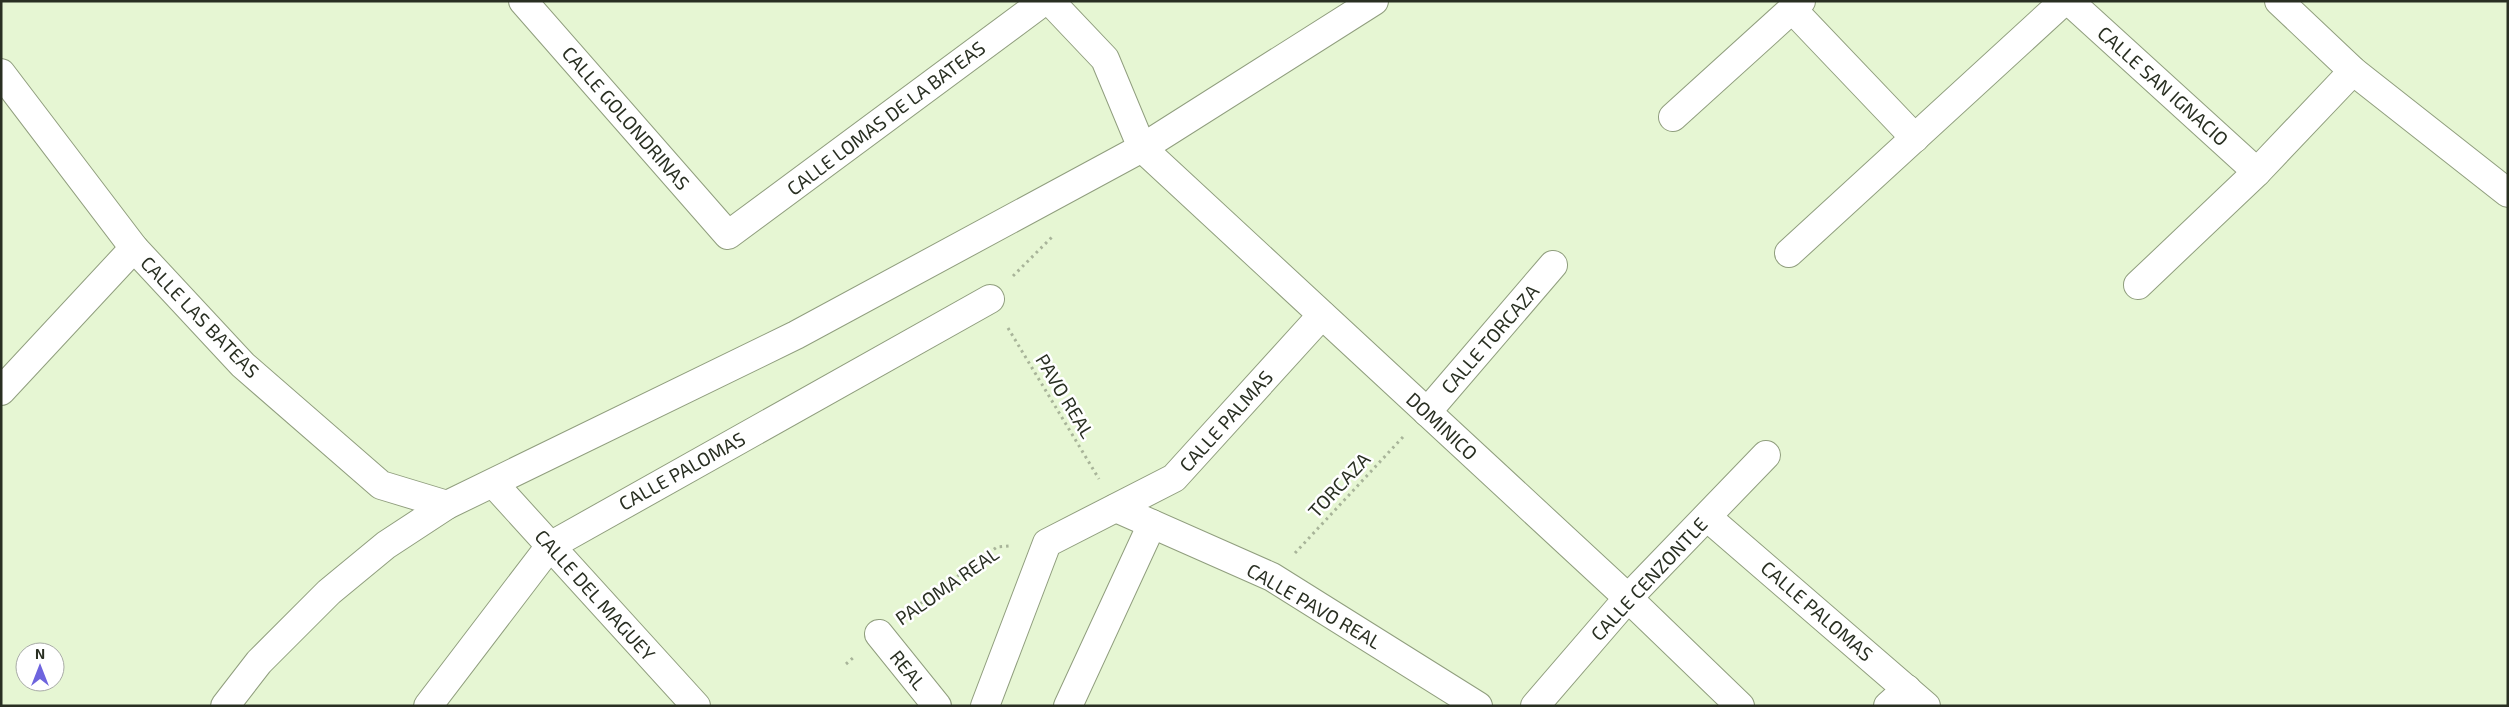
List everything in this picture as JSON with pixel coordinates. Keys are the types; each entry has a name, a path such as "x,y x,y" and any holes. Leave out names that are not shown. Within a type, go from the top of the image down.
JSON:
{"street":[{"name":"CALLE GOLONDRINAS","path":"523,1 728,235"},
{"name":"CALLE LOMAS DE LA BATEAS","path":"728,235 1044,1"},
{"path":"1050,1 1105,59 1142,148"},
{"path":"1789,254 2064,1"},
{"name":"CALLE SAN IGNACIO","path":"2068,1 2257,172"},
{"path":"2279,1 2353,71 2508,193"},
{"path":"226,706 259,662 329,592 386,545 446,505 494,484 796,335 1142,148 1367,3"},
{"path":"1673,117 1797,5 1915,138"},
{"path":"2138,285 2257,172 2353,71"},
{"name":"CALLE LAS BATEAS","path":"1,73 134,248 243,365 381,485 446,505"},
{"name":"DOMINICO","path":"1142,148 1628,598 1740,706"},
{"path":"1,391 134,248"},
{"name":"CALLE TORCAZA","path":"1427,412 1553,265"},
{"name":"CALLE PALOMAS","path":"428,706 550,546 990,298"},
{"name":"CALLE PALMAS","path":"1116,508 1174,478 1322,315"},
{"name":"CALLE CENZONTLE","path":"1535,706 1628,598 1766,455"},
{"name":"CALLE DEL MAGUEY","path":"494,484 696,706"},
{"path":"985,706 1047,543 1116,508"},
{"name":"CALLE PAVO REAL","path":"1116,508 1272,577 1478,706"},
{"name":"CALLE PALOMAS","path":"1707,517 1907,700"},
{"path":"1068,706 1152,524"},
{"name":"REAL","path":"879,634 937,706"}],"path":[{"name":"PAVO REAL","path":"990,298 1116,508"},
{"name":"TORCAZA","path":"1272,577 1427,412"},
{"name":"PALOMA REAL","path":"879,634 997,547 1047,543"}]}
